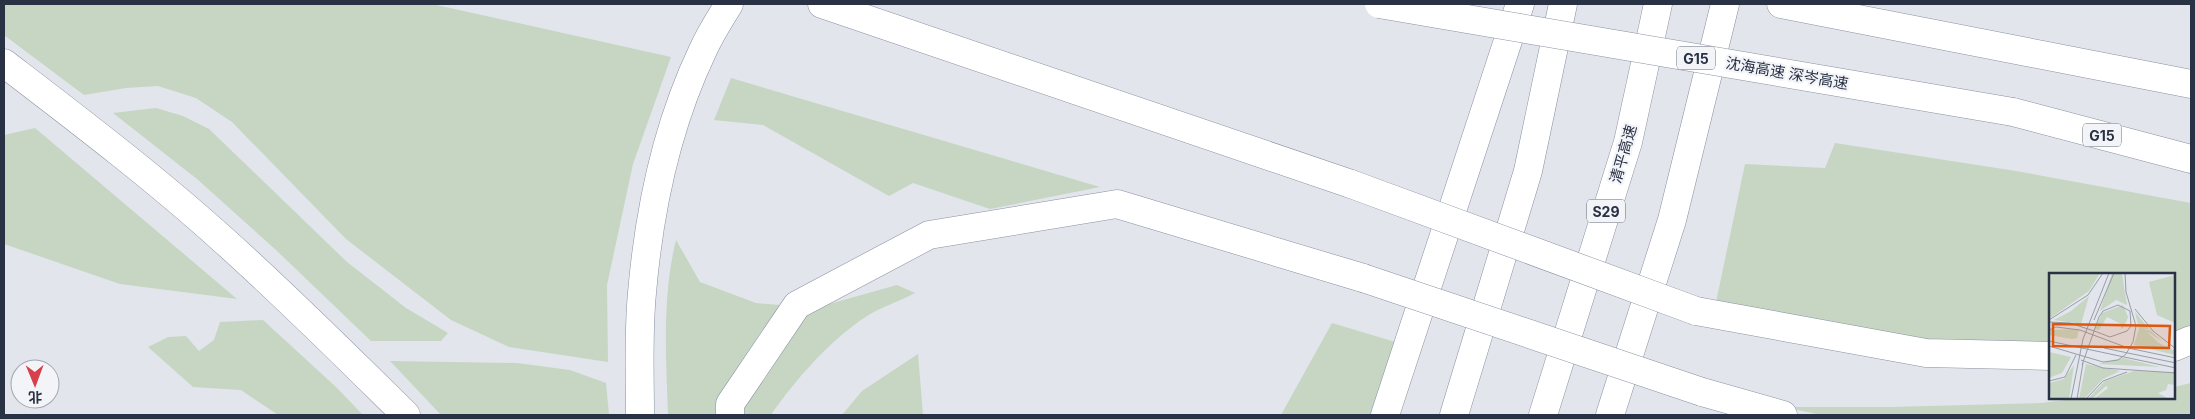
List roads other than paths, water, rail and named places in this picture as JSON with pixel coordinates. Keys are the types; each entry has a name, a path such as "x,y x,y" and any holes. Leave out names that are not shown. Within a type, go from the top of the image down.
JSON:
{"highway":[{"path":"640,415 642,294 649,234 662,170 678,115 702,51 729,4"},
{"path":"822,4 1350,184 1696,311 1926,353 2049,356"},
{"name":"沈海高速 深岑高速","path":"1379,4 2014,112 2191,159"},
{"path":"1385,415 1520,4"},
{"path":"1454,415 1528,171 1563,4"},
{"name":"清平高速","path":"1542,415 1628,142 1658,4"},
{"path":"1610,415 1672,220 1725,4"},
{"path":"1781,4 2191,84"},
{"path":"4,63 104,140 219,236 312,322 406,415"},
{"path":"730,415 730,404 797,305 929,235 1117,204 1363,278 1702,392 1783,415"},
{"path":"2175,347 2191,340"}]}
